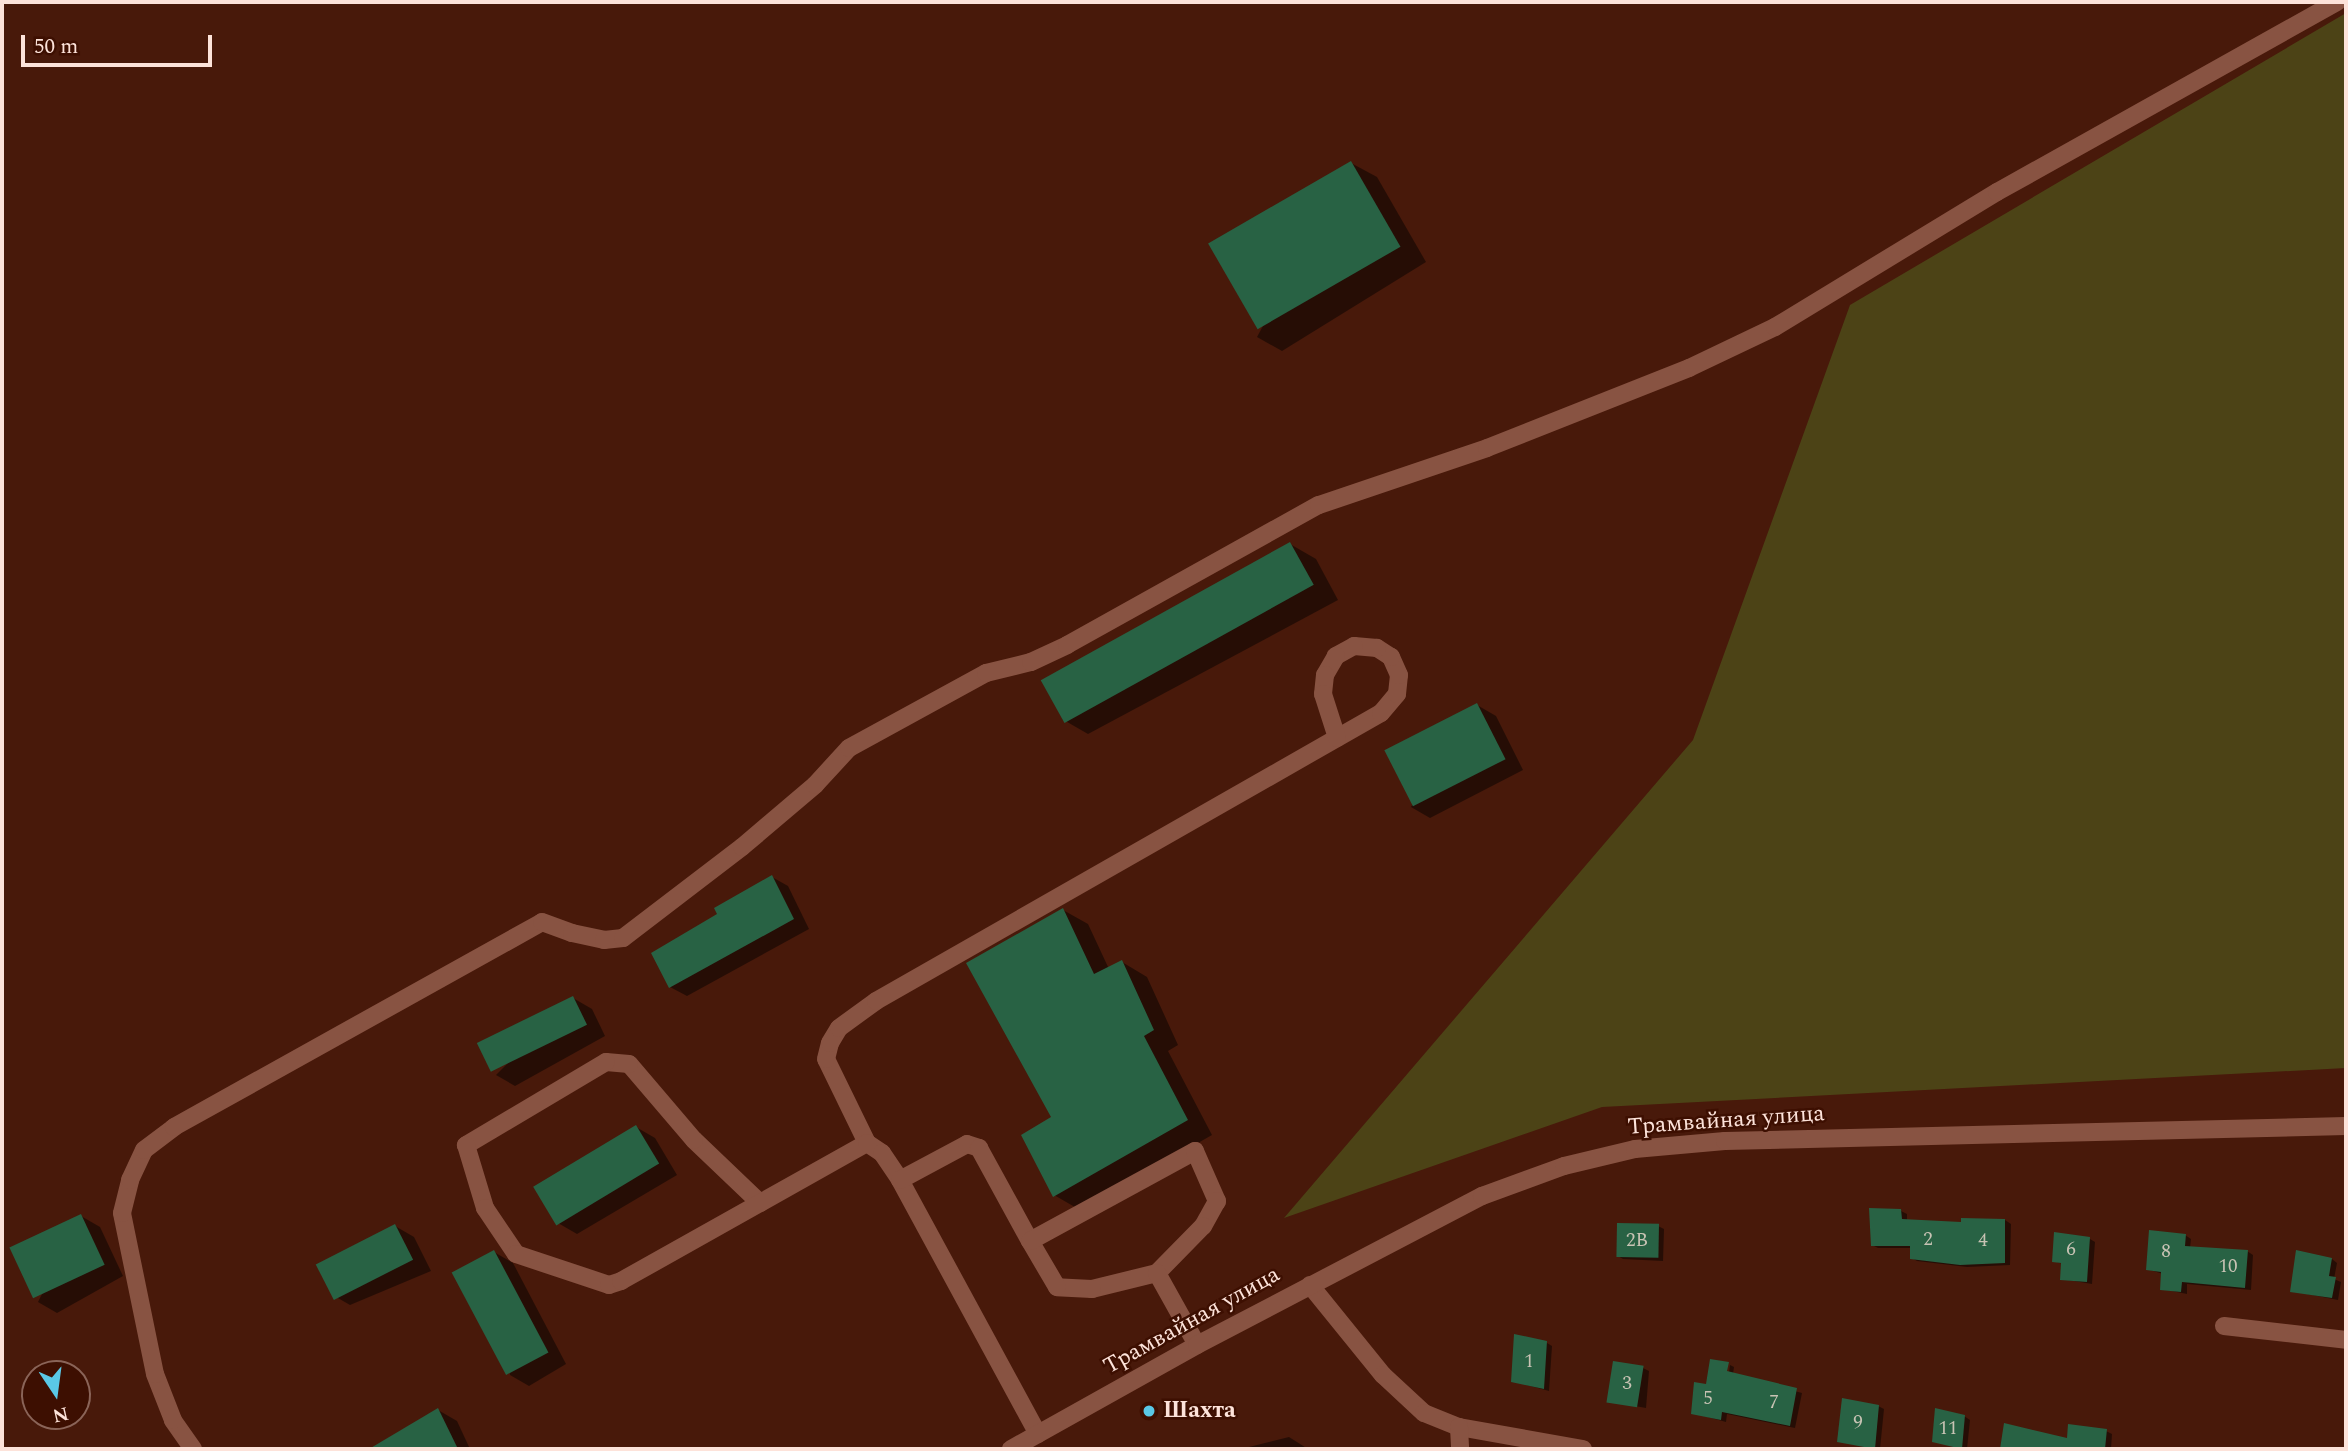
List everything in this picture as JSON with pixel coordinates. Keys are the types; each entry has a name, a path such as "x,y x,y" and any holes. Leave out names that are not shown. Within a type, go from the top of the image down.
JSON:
{"street":[{"path":"193,1449 173,1420 155,1374 122,1213 130,1180 145,1150 174,1127 542,922 572,933 604,940 623,938 742,847 815,785 849,748 975,679 986,673 1031,662 1067,645 1319,505 1487,448 1689,368 1775,327 1997,192 2337,2"},
{"path":"1038,1434 900,1180 882,1153 867,1143 827,1059 830,1043 839,1028 876,1001 1381,713 1397,694 1399,675 1391,657 1377,648 1354,646 1336,656 1325,675 1323,694 1337,737"},
{"path":"760,1203 694,1140 629,1064 606,1062 466,1145 485,1208 516,1254 609,1285 760,1203 867,1143"},
{"name":"Трамвайная улица","path":"1011,1449 1196,1345 1482,1196 1564,1166 1635,1149 1725,1141 2346,1126"},
{"path":"900,1180 967,1144 979,1148 1030,1241 1057,1287 1092,1289 1157,1273 1203,1226 1217,1201 1195,1152 1030,1241"},
{"path":"1157,1273 1196,1345"},
{"path":"1310,1285 1383,1375 1424,1413 1459,1427 1583,1449"},
{"path":"2224,1326 2346,1340"},
{"path":"1459,1427 1460,1449"}],"shaded area":[{"path":"2346,13 2346,1068 1602,1107 1284,1218 1693,740 1850,305"}],"building":[{"path":"1351,161 1400,247 1258,329 1208,244"},
{"path":"1290,542 1314,585 1064,723 1041,680"},
{"path":"1477,703 1506,759 1413,806 1384,750"},
{"path":"772,875 794,919 669,988 651,953 717,914 714,908"},
{"path":"1063,908 1094,974 1122,960 1154,1030 1144,1036 1188,1120 1053,1197 1021,1135 1051,1117 966,963"},
{"path":"573,996 587,1025 491,1072 477,1043"},
{"path":"636,1125 659,1164 556,1225 533,1187"},
{"path":"1869,1208 1901,1209 1902,1219 1961,1222 1961,1218 2005,1219 2005,1263 1960,1265 1910,1259 1910,1246 1871,1246"},
{"path":"81,1214 105,1265 33,1298 9,1247"},
{"path":"1617,1223 1659,1224 1658,1258 1616,1257"},
{"path":"395,1224 413,1260 334,1300 316,1264"},
{"path":"2149,1230 2186,1234 2185,1246 2248,1250 2245,1288 2182,1282 2181,1292 2160,1290 2161,1272 2146,1270"},
{"path":"2054,1232 2090,1237 2087,1282 2060,1280 2061,1263 2052,1262"},
{"path":"494,1250 548,1352 506,1375 452,1273"},
{"path":"2296,1250 2332,1258 2329,1276 2336,1277 2332,1298 2290,1292"},
{"path":"1514,1334 1547,1341 1544,1389 1511,1382"},
{"path":"1710,1359 1729,1362 1727,1371 1797,1388 1790,1426 1722,1412 1721,1420 1691,1414 1694,1382 1706,1384"},
{"path":"1613,1361 1644,1366 1637,1407 1606,1402"},
{"path":"1842,1398 1879,1405 1875,1449 1837,1442"},
{"path":"438,1408 458,1449 369,1449"},
{"path":"1935,1408 1965,1415 1962,1449 1932,1442"},
{"path":"2004,1423 2067,1438 2068,1424 2107,1429 2105,1449 2000,1449"}],"place":[{"name":"Шахта","path":"1149,1411"}]}
